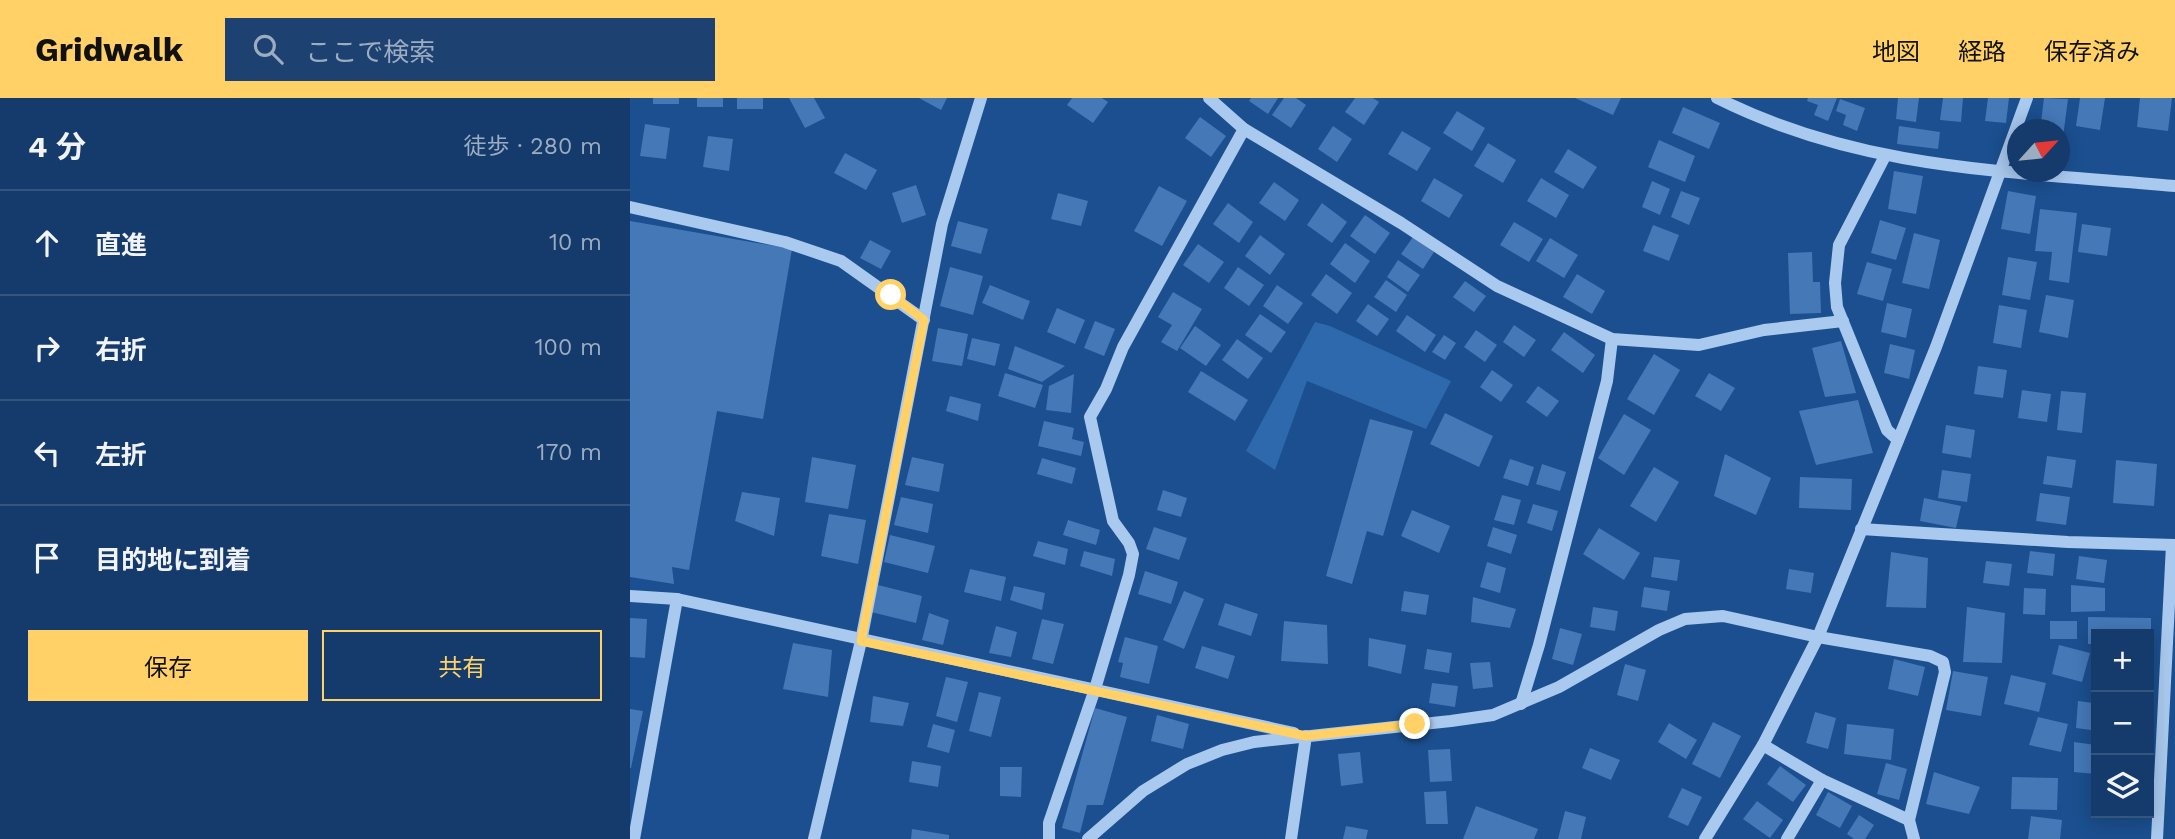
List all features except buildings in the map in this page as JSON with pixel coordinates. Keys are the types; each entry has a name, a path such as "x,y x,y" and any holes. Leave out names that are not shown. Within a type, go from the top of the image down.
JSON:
{"street":[{"path":"814,839 861,641 942,224 981,98"},
{"path":"1209,98 1244,129 1401,223 1497,286 1612,339 1699,345 1765,331 1843,321"},
{"path":"1717,98 1755,117 1796,132 1885,156 1962,168 2175,186"},
{"path":"1705,839 1763,745 1818,637 1898,440 2002,171 2027,98"},
{"path":"1049,839 1049,823 1095,689 1133,554 1129,543 1113,521 1090,417 1106,389 1123,348 1244,129"},
{"path":"1885,156 1839,245 1835,283 1837,307 1886,430 1898,440"},
{"path":"630,207 785,242 841,261 924,320"},
{"path":"1521,704 1539,645 1607,382 1612,339"},
{"path":"1861,529 2068,542 2173,545 2157,839"},
{"path":"630,596 677,599 1306,736"},
{"path":"634,839 677,599"},
{"path":"1088,839 1101,833 1143,791 1187,764 1222,750 1254,741 1493,715 1559,687 1660,630 1685,619 1723,616 1818,637 1930,656 1943,662 1945,672 1909,820 1914,839"},
{"path":"1291,839 1306,736"},
{"path":"1763,745 1822,780 1909,820"},
{"path":"1787,839 1822,780"}],"shaded area":[{"path":"1315,322 1330,326 1451,381 1426,429 1307,381 1275,470 1246,451"}],"route":[{"path":"891,295 924,320 861,641 1306,736 1415,724"}]}
